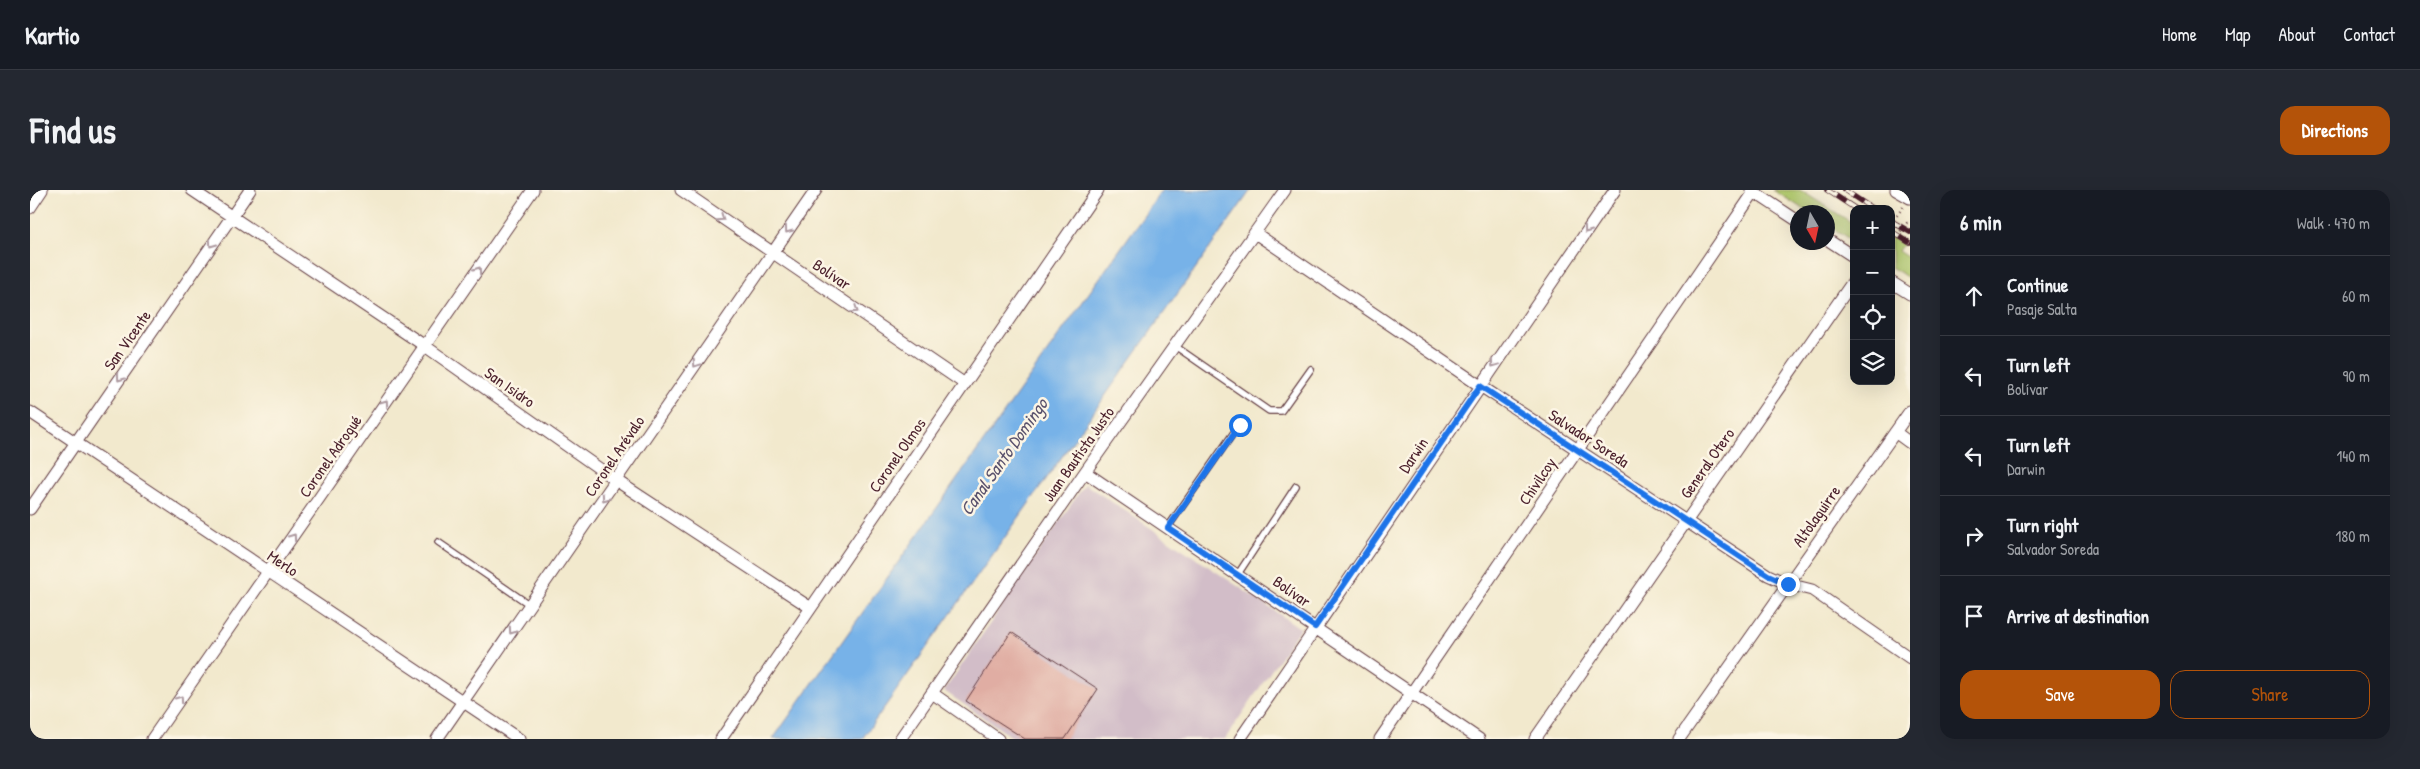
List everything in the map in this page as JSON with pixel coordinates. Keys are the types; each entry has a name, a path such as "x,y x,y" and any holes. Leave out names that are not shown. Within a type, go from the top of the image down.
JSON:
{"street":[{"path":"30,208 42,190"},
{"name":"San Isidro","path":"192,190 425,346 617,481 811,608"},
{"name":"San Vicente","path":"30,509 250,190"},
{"name":"Coronel Adrogué","path":"152,739 533,190"},
{"name":"Bolívar","path":"681,190 966,384"},
{"name":"Coronel Arévalo","path":"437,739 617,481 816,190"},
{"name":"Coronel Olmos","path":"722,739 1098,190"},
{"name":"Juan Bautista Justo","path":"900,739 1085,472 1285,190"},
{"name":"Darwin","path":"1240,739 1615,190"},
{"path":"1896,190 1910,197"},
{"path":"1752,191 1790,215"},
{"name":"Chivilcoy","path":"1380,739 1578,450 1752,191"},
{"name":"Salvador Soreda","path":"1255,233 1480,386 1768,575 1788,584 1812,590 1910,658"},
{"path":"1835,245 1850,255"},
{"path":"1895,285 1910,294"},
{"name":"General Otero","path":"1535,739 1850,286"},
{"name":"Altolaguirre","path":"1680,739 1910,411"},
{"name":"Merlo","path":"30,412 519,739"},
{"path":"1895,432 1910,443"},
{"name":"Bolívar","path":"1085,472 1479,739"},
{"path":"932,693 998,739"}],"lane":[{"path":"1175,346 1269,411 1280,411 1311,369"},
{"path":"1168,528 1240,425"},
{"path":"1238,574 1296,486"},
{"path":"438,542 530,605"}],"path":[{"path":"1895,218 1910,197"},
{"path":"1895,238 1910,223"}],"shaded area":[{"path":"1085,484 1300,628 1225,739 1015,739 944,691"}],"green space":[{"path":"1773,190 1800,190 1824,205 1797,205"},
{"path":"1835,212 1850,221 1850,239 1835,230"},
{"path":"1895,239 1903,244 1898,251 1910,259 1910,279 1895,270"}],"water":[{"name":"Canal Santo Domingo","path":"1162,190 1251,190 862,739 773,739"}],"building":[{"path":"1011,632 1098,689 1065,739 1025,739 966,701"}],"railway":[{"path":"1827,190 1850,205"},
{"path":"1844,190 1867,205"},
{"path":"1895,223 1910,232"},
{"path":"1895,234 1910,243"}],"route":[{"path":"1240,425 1168,528 1315,627 1480,386 1768,575 1788,584"}]}
